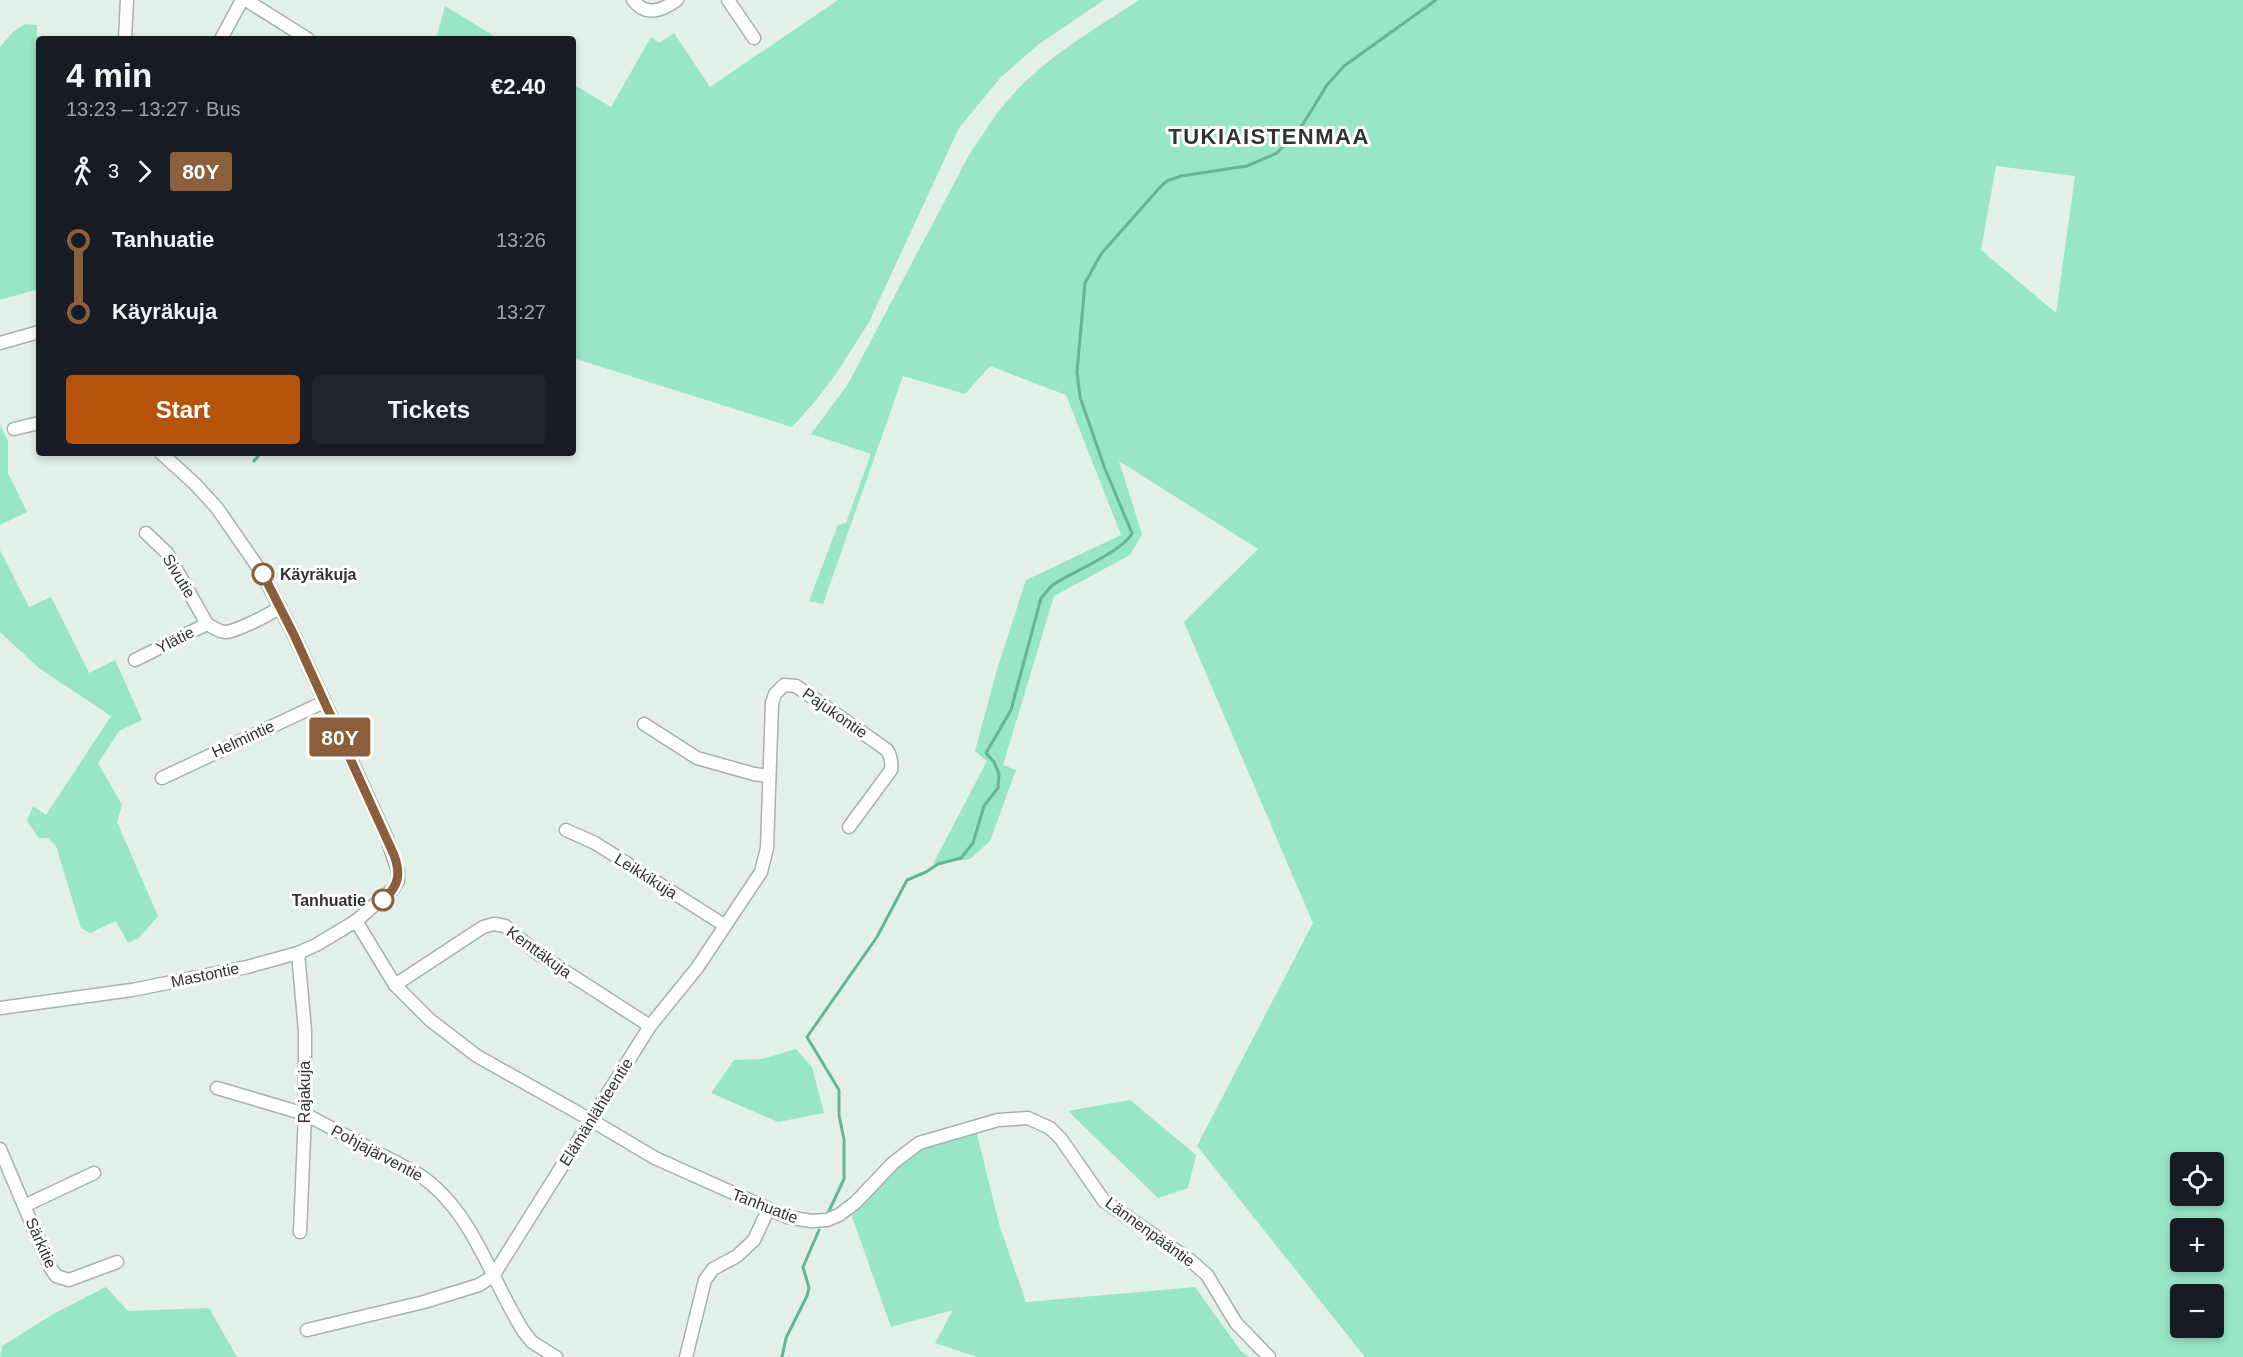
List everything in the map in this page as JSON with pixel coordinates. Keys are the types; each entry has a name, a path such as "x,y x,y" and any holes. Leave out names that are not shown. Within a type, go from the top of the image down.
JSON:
{"street":[{"path":"125,36 127,0"},
{"path":"223,36 244,0 303,36"},
{"path":"633,0 643,9 656,11 676,0"},
{"path":"728,0 754,38"},
{"path":"0,343 36,333"},
{"path":"14,429 36,424"},
{"path":"164,456 223,514 252,556 280,608 324,702"},
{"name":"Sivutie","path":"146,533 167,553 207,624"},
{"name":"Ylätie","path":"135,660 207,624 218,630 229,631 280,608"},
{"name":"Pajukontie","path":"769,776 773,698 782,687 792,685 887,750 889,754 892,763 891,770 849,827"},
{"name":"Helmintie","path":"162,777 324,702"},
{"name":"Mastontie","path":"0,1008 132,990 298,953 356,921 391,892 399,876 394,855 324,702"},
{"path":"644,724 697,758 769,776"},
{"name":"Elämänlähteentie","path":"493,1276 650,1026 697,968 761,872 766,856 769,776"},
{"name":"Leikkikuja","path":"566,830 595,843 724,925"},
{"name":"Tanhuatie","path":"356,921 395,985 430,1020 477,1056 655,1158 768,1210 798,1220 812,1221 827,1220 839,1215"},
{"name":"Kenttäkuja","path":"395,985 483,927 499,924 505,926 537,953 650,1026"},
{"name":"Rajakuja","path":"298,953 305,1031 305,1114 300,1232"},
{"name":"Pohjajärventie","path":"218,1088 305,1114 418,1174 436,1186 454,1205 524,1332 532,1342 556,1357"},
{"name":"Lännenpääntie","path":"839,1215 856,1202 893,1163 919,1143 998,1120 1028,1118 1050,1128 1061,1139 1104,1201 1190,1260 1207,1275 1236,1323 1269,1357"},
{"name":"Särkitie","path":"0,1149 56,1276 69,1280 117,1262"},
{"path":"24,1206 94,1173"},
{"path":"686,1357 705,1280 720,1264 737,1256 754,1240 768,1210"},
{"path":"307,1330 424,1302 479,1285 493,1276"}],"green space":[{"path":"838,0 1104,0 1039,44 1001,77 959,128 869,322 836,374 792,427 576,359 576,86 611,107 651,37 659,43 674,33 710,87"},
{"path":"1139,0 2243,0 2243,1357 1365,1357 1197,1146 1313,923 1184,622 1258,549 1119,461 1142,534 1130,555 1054,596 1003,765 1016,770 990,841 970,859 933,864 987,761 975,751 998,666 1026,580 1121,535 1066,395 990,366 965,394 903,376 823,604 809,601 838,525 846,523 871,454 811,434 848,384 969,155 986,129 998,112 1032,75 1076,41","holes":["1996,166 2075,176 2056,313 1981,250"]},
{"path":"445,6 494,36 437,36"},
{"path":"25,24 37,25 36,290 0,300 0,47 14,31"},
{"path":"0,425 8,441 8,473 27,512 0,525"},
{"path":"0,550 29,607 51,597 89,673 115,660 142,720 119,731 98,763 122,805 117,822 158,916 139,938 128,943 116,921 90,933 81,928 56,846 48,838 39,838 27,821 33,806 46,815 111,716 40,669 0,632"},
{"path":"796,1049 812,1067 824,1113 778,1122 711,1093 734,1060 762,1059"},
{"path":"1130,1100 1196,1155 1188,1188 1158,1198 1068,1111"},
{"path":"975,1126 1000,1227 1026,1302 1195,1287 1241,1351 1249,1357 977,1357 935,1343 953,1310 891,1327 849,1208 919,1143"},
{"path":"106,1287 128,1311 209,1308 237,1357 0,1357 2,1346 55,1313"}],"waterway":[{"path":"828,1213 844,1179 844,1140 839,1115 839,1090 807,1037 877,937 907,880 938,864 961,858 973,843 984,806 998,788 999,774 994,762 986,753 1011,710 1041,598 1054,584 1109,554 1132,533 1105,469 1080,397 1077,372 1085,283 1101,254 1162,185 1181,176 1247,166 1277,153 1303,124 1327,85 1344,66 1436,0"},
{"path":"254,461 258,456"},
{"path":"782,1357 786,1338 807,1296 809,1288 803,1267 819,1230"}],"bus line":[{"name":"80Y","path":"263,574 294,635 394,855 398,881 383,900"}],"place":[{"name":"Käyräkuja","path":"263,574"},
{"name":"Tanhuatie","path":"383,900"}],"district":[{"name":"TUKIAISTENMAA","path":"1269,136"}]}
